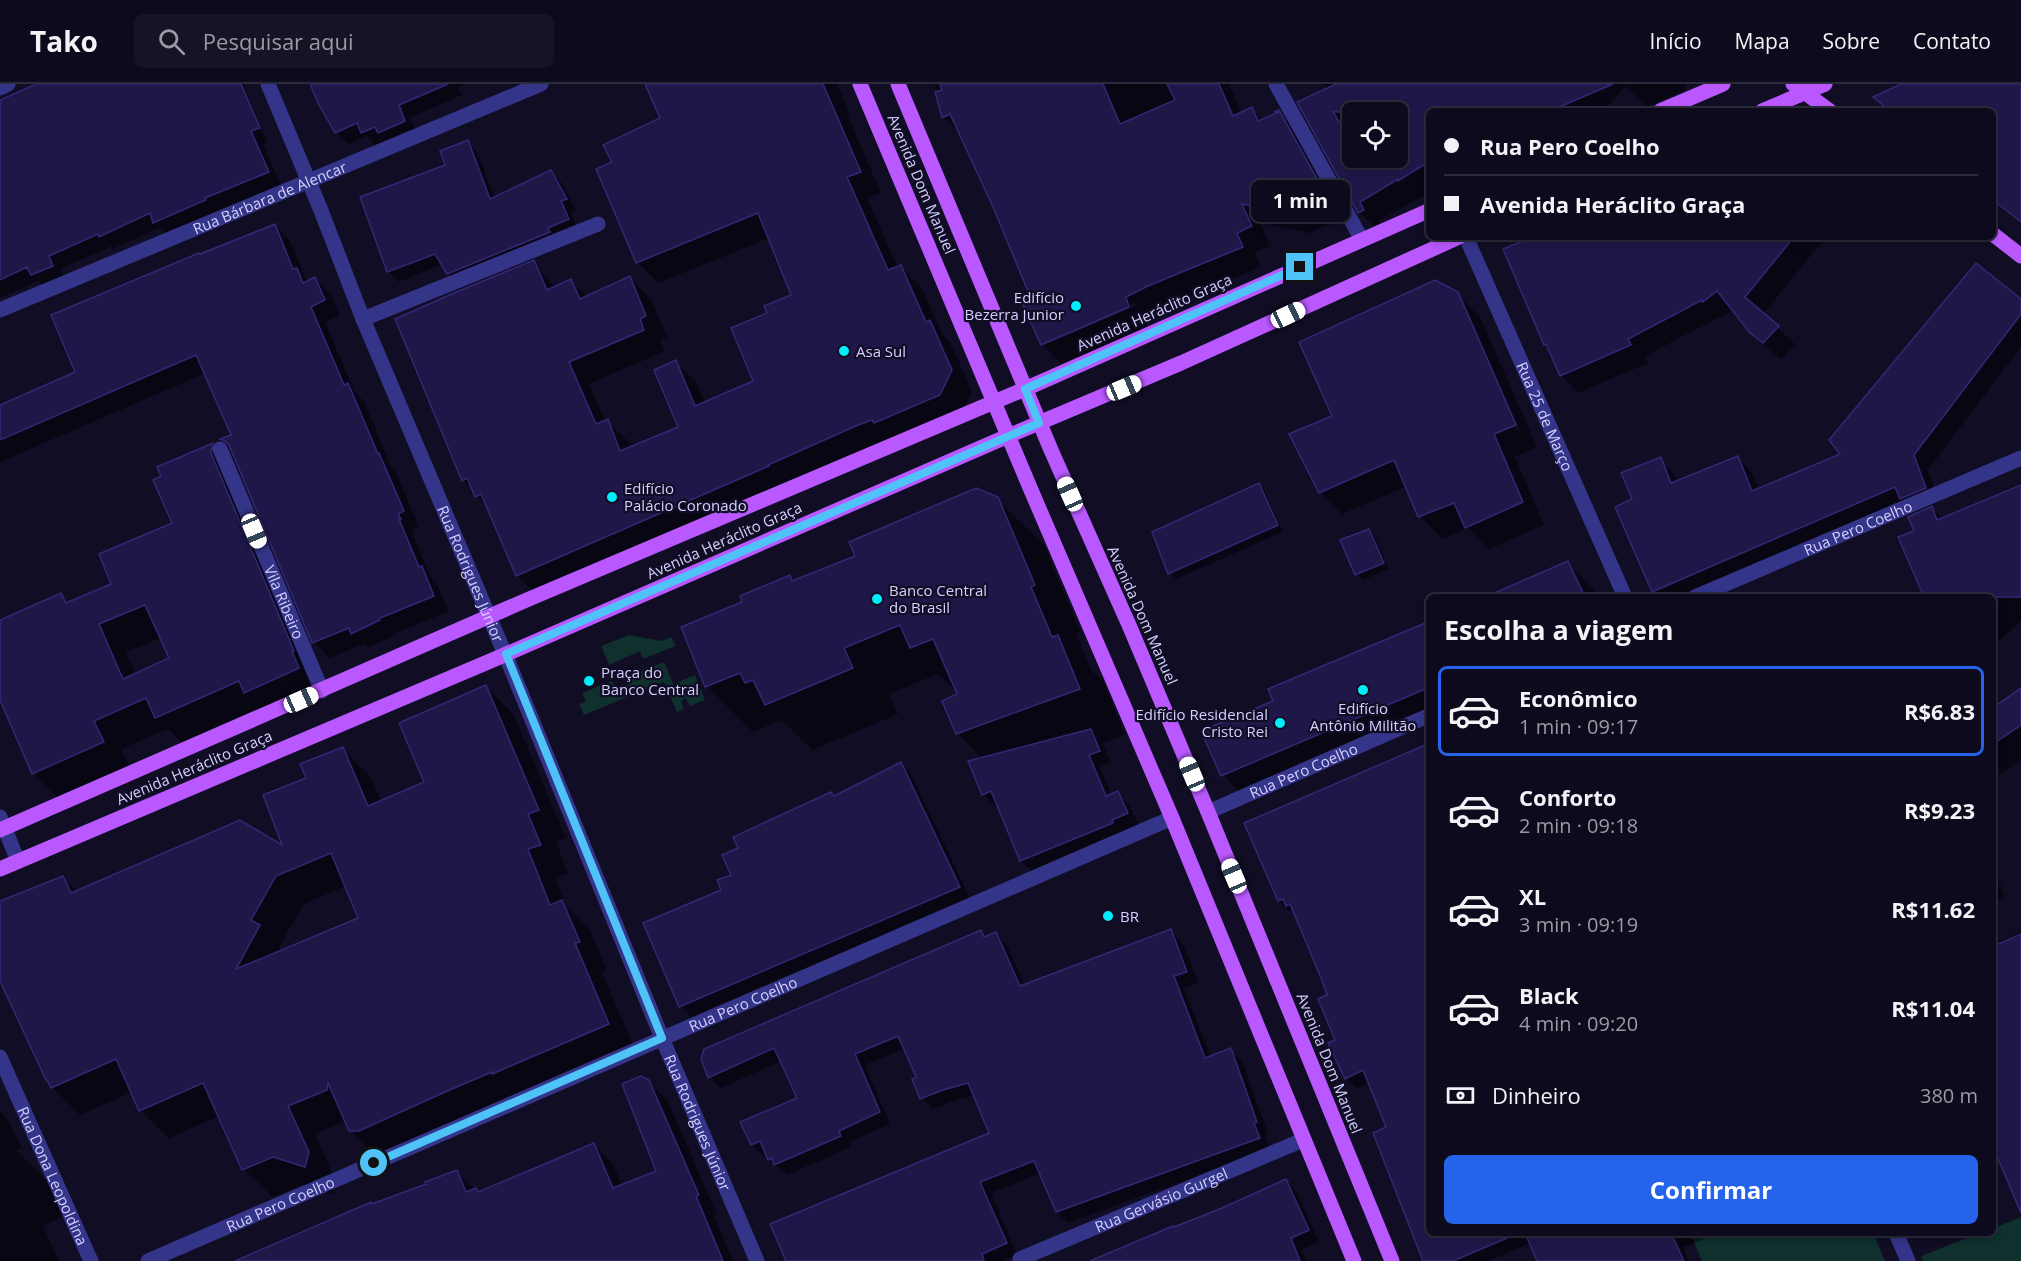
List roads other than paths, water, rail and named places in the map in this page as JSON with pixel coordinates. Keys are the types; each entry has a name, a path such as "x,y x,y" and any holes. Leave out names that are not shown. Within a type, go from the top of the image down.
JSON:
{"main road":[{"name":"Avenida Dom Manuel","path":"860,84 1172,818 1354,1261"},
{"name":"Avenida Dom Manuel","path":"898,84 1039,423 1208,812 1392,1261"},
{"path":"1667,108 1723,84"},
{"path":"1767,108 1799,88 1825,84"},
{"path":"1799,88 1826,108"},
{"name":"Avenida Heráclito Graça","path":"2,825 322,691 490,616 1025,389 1426,212"},
{"path":"1996,237 2021,256"},
{"name":"Avenida Heráclito Graça","path":"0,869 1181,363 1451,240"}],"street":[{"path":"0,88 8,84"},
{"name":"Rua Rodrigues Júnior","path":"268,84 363,319 506,654 662,1038 757,1261"},
{"name":"Rua Bárbara de Alencar","path":"0,310 541,84"},
{"path":"1276,84 1362,240"},
{"path":"363,319 598,224"},
{"name":"Rua 25 de Março","path":"1467,240 1624,594"},
{"name":"Vila Ribeiro","path":"220,449 322,691"},
{"name":"Rua Pero Coelho","path":"1702,594 2021,458"},
{"name":"Rua Pero Coelho","path":"1208,812 1426,717"},
{"name":"Rua Pero Coelho","path":"148,1261 1172,818"},
{"path":"2,825 18,861"},
{"name":"Rua Dona Leopoldina","path":"0,1057 91,1261"},
{"name":"Rua Gervásio Gurgel","path":"1020,1259 1303,1140"},
{"path":"1897,1236 1908,1261"}],"place":[{"name":"Edifício Bezerra Junior","path":"1076,306"},
{"name":"Asa Sul","path":"844,351"},
{"name":"Edifício Palácio Coronado","path":"612,497"},
{"name":"Banco Central do Brasil","path":"877,599"},
{"name":"Praça do Banco Central","path":"589,681"},
{"name":"Edifício Antônio Militão","path":"1363,690"},
{"name":"Edifício Residencial Cristo Rei","path":"1280,723"},
{"name":"BR","path":"1108,916"}]}
